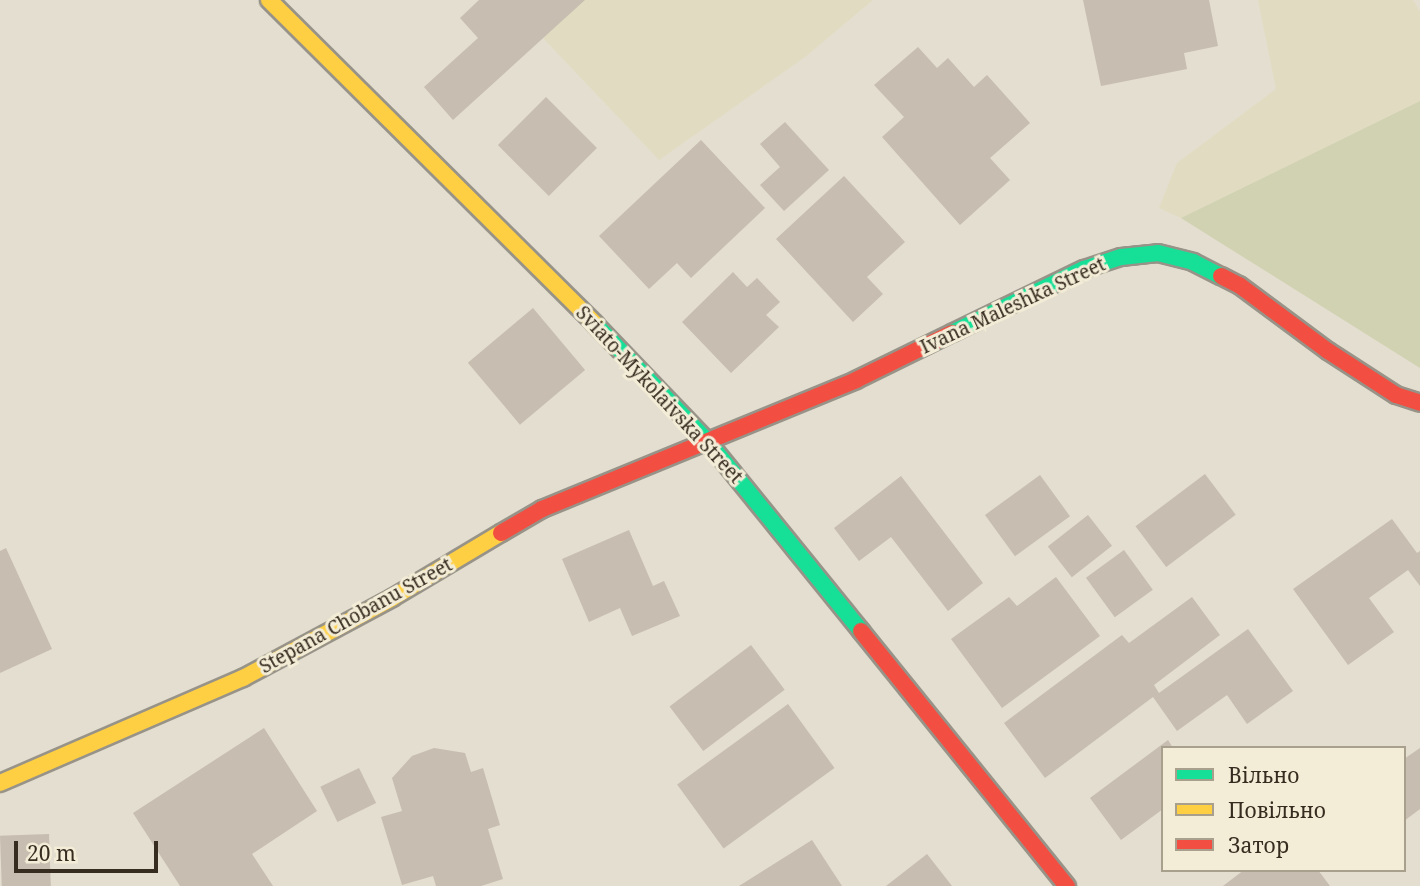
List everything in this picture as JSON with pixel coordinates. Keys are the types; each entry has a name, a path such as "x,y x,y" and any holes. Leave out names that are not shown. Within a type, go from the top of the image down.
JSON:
{"street":[{"name":"Sviato-Mykolaivska Street","path":"269,0 543,270 708,442 1067,886"},
{"name":"Ivana Maleshka Street","path":"708,442 856,380 1084,269 1121,257 1158,253 1193,262 1240,285 1328,351 1396,395 1420,403"},
{"name":"Stepana Chobanu Street","path":"0,783 50,764 243,678 392,598 542,509 708,442"}],"shaded area":[{"path":"584,0 873,0 805,57 659,160 543,38"},
{"path":"1258,0 1413,0 1420,12 1420,101 1181,218 1159,208 1177,163 1276,89"}],"green space":[{"path":"1420,101 1420,368 1181,218"}],"building":[{"path":"479,0 585,0 453,120 424,87 478,38 460,18"},
{"path":"1083,0 1209,0 1218,46 1184,53 1187,69 1101,86"},
{"path":"918,47 937,68 948,58 974,87 987,75 1030,123 990,158 1010,180 960,225 882,137 904,117 874,85"},
{"path":"546,97 597,148 549,196 498,145"},
{"path":"785,122 829,170 784,211 760,185 780,167 760,144"},
{"path":"701,140 765,208 691,278 677,263 649,289 599,236"},
{"path":"844,176 905,242 867,277 883,294 853,322 776,239"},
{"path":"733,272 747,287 757,278 780,302 766,315 779,327 731,373 682,322"},
{"path":"533,308 585,370 520,425 468,363"},
{"path":"1205,474 1236,515 1166,567 1136,526"},
{"path":"1040,475 1070,516 1015,556 985,515"},
{"path":"901,476 983,583 948,611 891,537 859,561 834,528"},
{"path":"1088,515 1112,546 1072,577 1048,546"},
{"path":"1392,519 1417,553 1420,551 1420,586 1408,570 1369,598 1394,632 1348,665 1293,589"},
{"path":"629,530 653,586 664,581 680,616 632,636 620,608 589,622 562,559"},
{"path":"6,548 52,649 0,673 0,551"},
{"path":"1124,550 1153,590 1115,617 1086,578"},
{"path":"1056,577 1100,636 1002,708 951,639 1009,597 1017,606"},
{"path":"1192,597 1220,635 1154,685 1159,693 1248,629 1293,691 1247,724 1227,695 1177,731 1153,697 1045,778 1004,723 1122,635 1129,643"},
{"path":"751,645 785,690 703,751 670,706"},
{"path":"788,704 834,768 724,848 677,785"},
{"path":"264,728 317,811 252,854 273,886 180,886 133,813"},
{"path":"1168,740 1172,746 1161,746 1161,810 1121,840 1090,798"},
{"path":"434,748 465,753 471,772 483,768 500,825 488,829 503,879 481,886 436,886 433,876 402,885 381,817 402,811 392,778 412,756"},
{"path":"1420,748 1420,809 1406,820 1406,758"},
{"path":"359,768 376,803 337,822 320,787"},
{"path":"49,834 51,886 2,886 0,836"},
{"path":"812,840 842,886 739,886"},
{"path":"927,854 952,886 886,886"},
{"path":"1241,872 1320,872 1330,886 1223,886"}],"traffic: fast":[{"path":"952,333 1084,269 1121,257 1158,253 1193,262 1221,276"},
{"path":"595,324 708,442 861,631"}],"traffic: slow":[{"path":"269,0 595,324"},
{"path":"0,783 243,678 392,598 501,533"}],"traffic: jam":[{"path":"1221,276 1239,285 1328,351 1396,395 1420,403"},
{"path":"501,533 542,509 856,380 952,333"},
{"path":"861,631 1067,886"}]}
